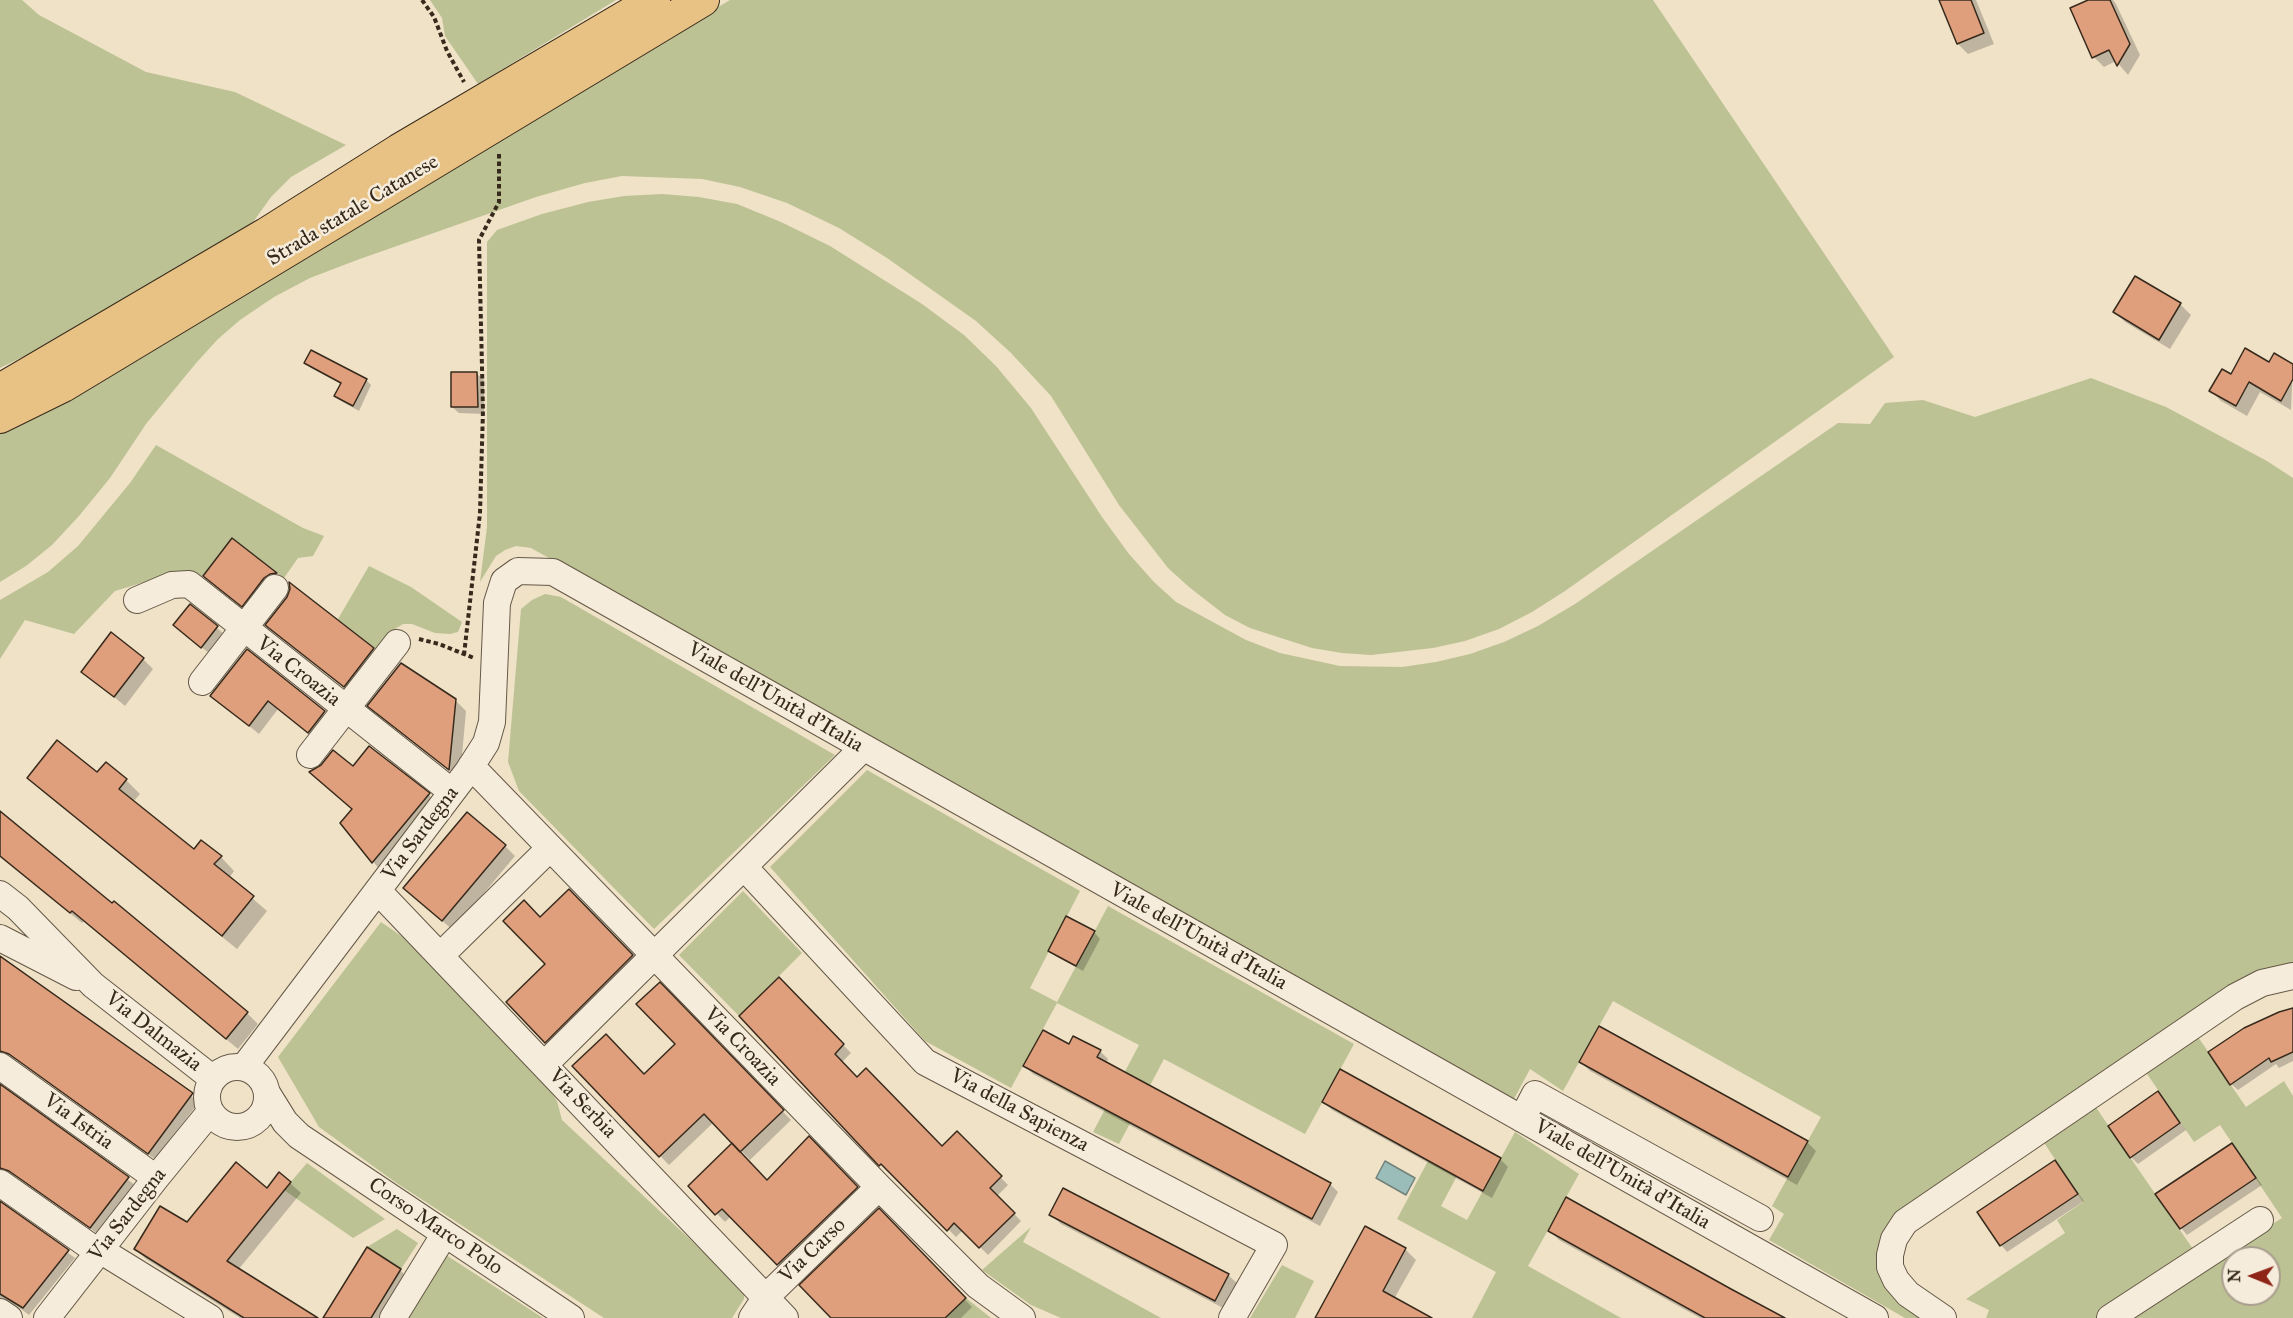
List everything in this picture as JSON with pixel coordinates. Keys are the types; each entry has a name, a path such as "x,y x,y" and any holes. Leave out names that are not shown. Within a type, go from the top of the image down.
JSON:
{"main road":[{"name":"Strada statale Catanese","path":"0,390 266,234 399,150 654,0"},
{"name":"Strada statale Catanese","path":"0,417 63,386 703,0"}],"street":[{"name":"Via Sardegna","path":"244,1067 452,792 486,743 492,722 497,603 504,581 518,571"},
{"name":"Viale dell'Unità d'Italia","path":"518,571 553,572 1875,1318"},
{"name":"Via Croazia","path":"137,600 172,585 189,584 452,792"},
{"path":"202,682 275,588"},
{"path":"310,755 397,643"},
{"path":"544,1065 863,748"},
{"name":"Via Croazia","path":"471,766 879,1187 978,1286 1022,1318"},
{"path":"440,956 550,848"},
{"name":"Via della Sapienza","path":"744,867 925,1062 1274,1245 1232,1318"},
{"name":"Via Serbia","path":"378,891 544,1065 759,1307 785,1318"},
{"name":"Via Dalmazia","path":"0,894 18,908 93,985 212,1078"},
{"name":"Via Dalmazia","path":"0,938 93,985"},
{"path":"1943,1318 1908,1294 1896,1280 1890,1267 1894,1239 1905,1222 2235,997 2262,983 2293,976"},
{"name":"Via Istria","path":"0,1066 156,1178"},
{"path":"233,1067 244,1067 255,1072 285,1122 299,1136 280,1131 229,1126 218,1121 210,1112 207,1101 207,1089 212,1078 221,1070 233,1067"},
{"path":"241,1127 252,1123 261,1115 266,1105 267,1093"},
{"path":"1522,1119 1535,1094 1760,1218"},
{"name":"Via Sardegna","path":"47,1318 210,1112"},
{"name":"Corso Marco Polo","path":"299,1136 571,1318"},
{"path":"0,1183 99,1251 210,1318"},
{"name":"Via Carso","path":"759,1307 879,1187"},
{"path":"2110,1318 2260,1220"},
{"path":"393,1318 444,1235"},
{"path":"0,1312 9,1318"}],"path":[{"path":"422,0 435,17 447,51 469,91"},
{"path":"464,655 480,513 483,410 479,240 499,202 499,147"},
{"path":"397,643 408,639 423,640 495,664"}],"green space":[{"path":"0,0 22,0 39,15 146,72 235,92 346,145 291,177 271,197 251,225 41,348 0,368"},
{"path":"430,0 616,0 478,84 445,36 442,18"},
{"path":"730,0 1653,0 1894,357 1565,591 1532,612 1499,629 1465,641 1433,648 1371,655 1342,653 1312,648 1250,628 1225,615 1189,587 1168,568 1119,505 1051,396 1011,353 976,321 887,258 839,228 787,203 740,187 702,179 622,176 585,183 536,197 357,260 310,278 274,297 240,320 197,362 146,424 110,478 52,545 26,566 0,582 0,431"},
{"path":"662,194 699,197 737,204 781,222 830,246 922,304 964,335 996,366 1031,408 1129,554 1176,602 1246,640 1280,653 1340,666 1402,667 1436,662 1470,654 1504,642 1538,626 1575,604 1838,423 1870,424 1885,403 1923,400 1975,417 2091,378 2166,407 2267,461 2293,478 2293,968 1883,1244 1928,1318 1905,1318 1769,1240 1784,1214 1772,1206 1821,1117 1613,1001 1563,1091 1530,1069 1514,1099 531,548 516,546 496,556 480,582 487,527 487,242 497,230 542,214 588,202 624,196"},
{"path":"156,445 303,528 324,536 313,556 298,558 284,578 232,538 201,578 186,571 115,591 74,634 25,620 0,659 0,600 48,572 78,546 130,483"},
{"path":"369,566 411,587 462,622 458,632 435,633 412,624 403,624 376,649 338,619"},
{"path":"545,594 561,597 835,755 654,929 519,791 508,762 521,609 532,600"},
{"path":"867,770 1080,891 1030,988 1057,1002 1108,906 1354,1044 1305,1134 1164,1059 1119,1144 1093,1132 1139,1045 1057,1003 1011,1088 925,1041 770,867"},
{"path":"743,891 802,953 739,1016 679,955"},
{"path":"381,922 413,944 550,1089 557,1101 562,1120 737,1283 744,1293 744,1299 732,1318 604,1318 395,1182 319,1127 278,1057"},
{"path":"2196,1034 2246,1107 2284,1081 2293,1096 2293,1318 2125,1318 2221,1257 2221,1306 2281,1306 2281,1246 2238,1246 2282,1218 2220,1125 2194,1142 2145,1071"},
{"path":"2095,1106 2193,1249 2180,1265 2097,1318 1986,1318 1989,1310 1966,1299 2065,1233 2057,1220 2083,1202 2043,1141"},
{"path":"1515,1132 1579,1174 1528,1266 1621,1318 1472,1318 1496,1272 1397,1219 1428,1161 1457,1176 1441,1206 1467,1220"},
{"path":"307,1163 385,1219 353,1238 284,1190"},
{"path":"1031,1227 1023,1242 1161,1318 1061,1318 1031,1305 982,1270"},
{"path":"397,1229 418,1243 401,1269 367,1247"},
{"path":"446,1255 543,1318 408,1318"},
{"path":"1282,1265 1314,1281 1295,1318 1250,1318"},
{"path":"966,1298 991,1318 945,1318"}],"water":[{"path":"1385,1161 1415,1178 1406,1195 1376,1178"}],"building":[{"path":"1939,0 1971,0 1984,33 1957,44"},
{"path":"2088,0 2110,0 2130,44 2117,66 2109,50 2092,58 2070,8"},
{"path":"2135,276 2181,303 2159,340 2113,312"},
{"path":"2245,348 2269,362 2274,353 2293,364 2293,379 2281,401 2249,382 2236,406 2209,391 2222,369 2231,374"},
{"path":"311,350 367,379 353,406 334,396 341,383 304,363"},
{"path":"451,372 477,372 478,407 451,407"},
{"path":"232,538 277,573 264,578 242,607 203,576"},
{"path":"289,582 374,648 344,687 265,625 287,597 290,589"},
{"path":"190,604 218,626 201,648 173,625"},
{"path":"111,632 144,658 114,697 81,672"},
{"path":"247,649 325,711 308,733 268,701 249,726 210,696"},
{"path":"401,663 456,699 449,770 367,706"},
{"path":"57,740 97,772 106,762 127,779 119,789 194,849 201,840 222,856 214,864 254,896 222,936 27,778"},
{"path":"369,746 430,793 372,863 340,823 352,809 309,772 321,765 333,750 353,766"},
{"path":"0,811 112,903 114,901 248,1012 226,1039 72,911 70,913 0,856"},
{"path":"467,812 506,845 442,921 403,888"},
{"path":"569,889 633,955 545,1043 506,1002 545,964 503,921 524,900 540,917"},
{"path":"1066,916 1095,931 1076,966 1048,951"},
{"path":"0,956 193,1093 148,1154 9,1054 0,1051"},
{"path":"779,977 844,1044 835,1054 857,1077 866,1068 942,1146 957,1131 1002,1176 990,1188 1015,1213 979,1248 954,1223 947,1231 881,1164 879,1166 739,1016"},
{"path":"660,982 784,1110 740,1152 704,1114 659,1157 572,1066 606,1034 644,1074 675,1044 636,1004"},
{"path":"2293,1008 2293,1052 2271,1062 2269,1058 2230,1085 2208,1052 2244,1028"},
{"path":"1599,1026 1808,1141 1788,1177 1579,1062"},
{"path":"1043,1030 1069,1044 1073,1036 1101,1050 1097,1057 1331,1183 1312,1219 1023,1066"},
{"path":"1340,1069 1501,1158 1483,1191 1322,1102"},
{"path":"0,1084 129,1177 90,1228 9,1171 0,1168"},
{"path":"2158,1091 2180,1123 2130,1158 2108,1126"},
{"path":"809,1136 858,1187 777,1265 722,1209 715,1215 688,1186 732,1143 767,1180"},
{"path":"2232,1143 2256,1178 2180,1229 2155,1194"},
{"path":"2055,1160 2078,1194 2000,1246 1977,1212"},
{"path":"236,1162 267,1188 279,1172 291,1182 227,1261 318,1318 244,1318 134,1249 160,1206 187,1222"},
{"path":"1063,1188 1229,1274 1215,1301 1049,1215"},
{"path":"1566,1197 1785,1318 1705,1318 1548,1231"},
{"path":"0,1201 69,1250 23,1308 0,1294"},
{"path":"879,1208 966,1298 945,1318 831,1318 799,1285"},
{"path":"1365,1226 1406,1248 1383,1291 1432,1318 1315,1318"},
{"path":"367,1247 401,1269 371,1318 323,1318"}]}
